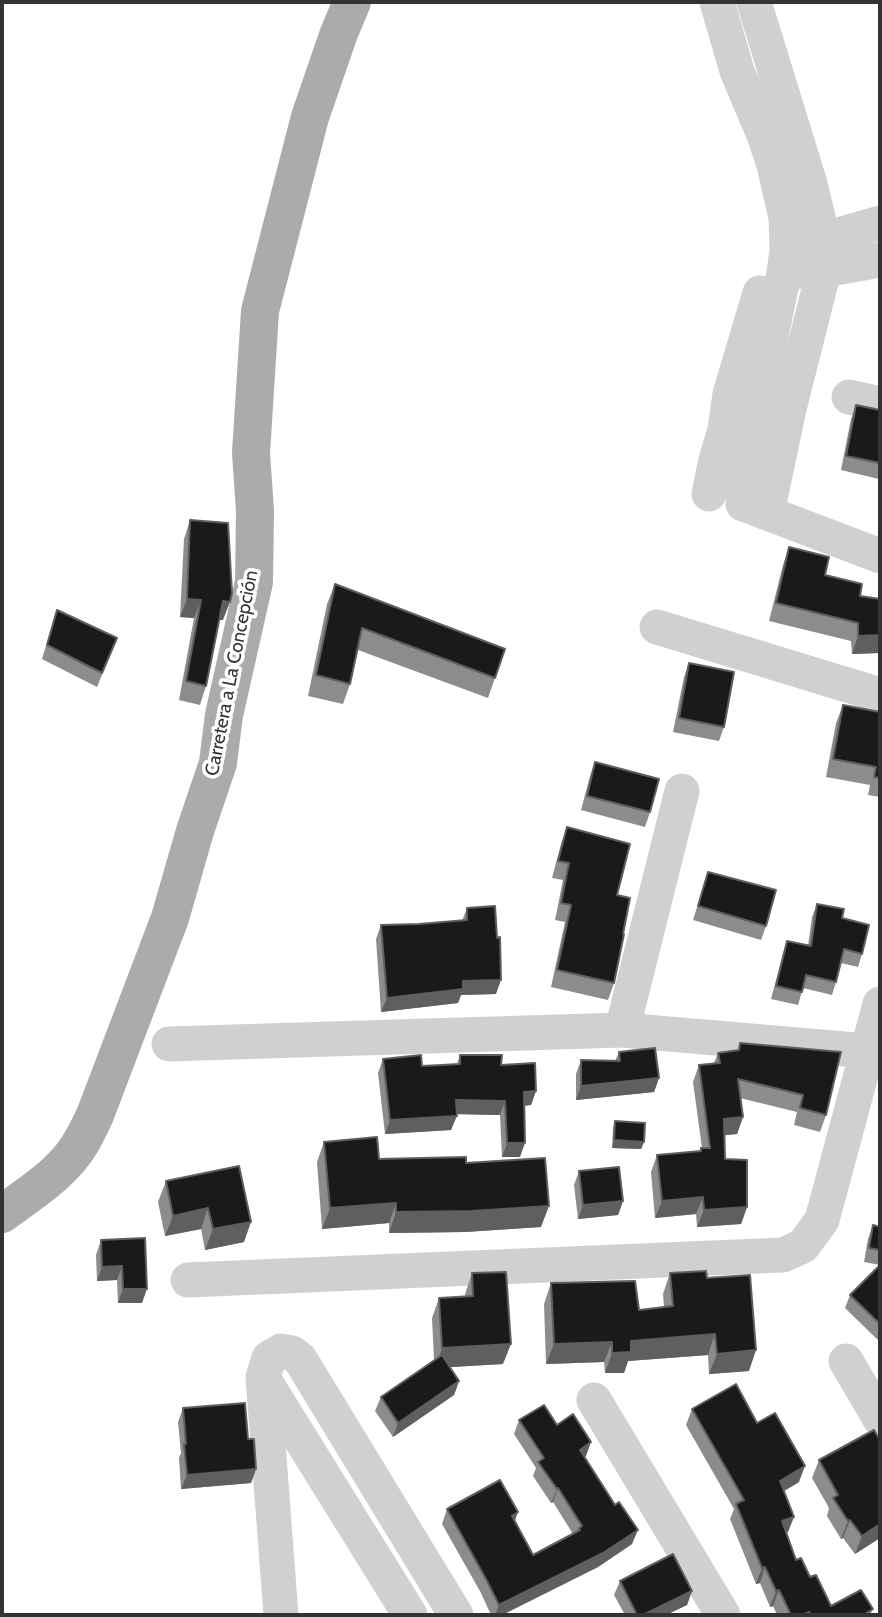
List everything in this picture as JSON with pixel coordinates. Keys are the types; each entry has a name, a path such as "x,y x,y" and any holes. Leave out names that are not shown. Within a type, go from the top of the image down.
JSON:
{"main road":[{"name":"Carretera a La Concepción","path":"2,1214 51,1177 69,1159 84,1138 170,918 218,763 224,715 254,582 255,511 251,453 260,311 310,117 352,2"}],"street":[{"path":"717,2 737,71 774,165 786,217 759,401 755,508"},
{"path":"754,2 810,184 824,254 759,401 724,430 704,492 755,508 880,556"},
{"path":"777,264 824,254 880,223"},
{"path":"824,254 880,260"},
{"path":"657,627 880,695"},
{"path":"622,1030 681,791"},
{"path":"188,1280 783,1255 803,1246 822,1220 874,1051 880,1004"},
{"path":"169,1044 622,1030 874,1051"},
{"path":"281,1615 263,1377 269,1358 281,1351 292,1353 300,1359 456,1615"},
{"path":"846,1361 880,1419"},
{"path":"263,1377 410,1615"},
{"path":"594,1400 723,1615"}],"building":[{"path":"856,405 880,410 880,463 846,456"},
{"path":"190,520 228,523 232,593 230,602 223,601 206,686 186,681 201,600 187,599"},
{"path":"789,547 829,557 825,575 862,584 860,596 880,599 880,635 858,636 858,623 776,603"},
{"path":"335,584 505,649 495,678 362,628 350,684 316,675"},
{"path":"57,610 117,638 102,673 47,645"},
{"path":"689,663 734,672 724,727 679,718"},
{"path":"843,705 880,712 880,778 874,777 876,767 833,759"},
{"path":"595,762 659,779 650,812 587,796"},
{"path":"567,827 630,844 617,895 630,898 614,983 557,970 571,905 561,903 569,863 558,861"},
{"path":"708,872 776,890 766,926 698,906"},
{"path":"817,904 844,909 842,918 869,925 862,954 844,949 836,982 806,975 802,992 776,986 787,941 811,946"},
{"path":"495,906 497,938 500,937 501,980 463,981 463,989 387,998 381,925 467,920 467,908"},
{"path":"740,1043 841,1052 826,1115 800,1108 803,1095 738,1079 743,1117 724,1119 725,1159 747,1160 747,1207 704,1210 703,1197 662,1201 657,1155 710,1148 699,1065 720,1063 718,1053 739,1050"},
{"path":"655,1048 659,1078 581,1086 581,1060 620,1061 619,1052"},
{"path":"421,1055 422,1066 460,1064 460,1055 502,1055 501,1065 535,1063 536,1091 524,1092 525,1143 507,1143 505,1101 456,1100 457,1116 390,1120 383,1059"},
{"path":"615,1121 645,1123 644,1142 614,1140"},
{"path":"377,1137 379,1159 466,1157 466,1163 545,1158 549,1206 396,1212 396,1203 330,1208 324,1142"},
{"path":"239,1166 251,1222 213,1229 208,1208 173,1216 166,1181"},
{"path":"619,1167 623,1201 583,1205 579,1171"},
{"path":"873,1225 880,1227 880,1250 869,1248"},
{"path":"145,1238 147,1289 123,1289 122,1266 102,1267 101,1240"},
{"path":"880,1265 880,1324 850,1295"},
{"path":"706,1271 707,1278 750,1275 756,1350 717,1354 715,1334 631,1341 631,1352 612,1353 612,1342 554,1344 551,1283 635,1281 639,1310 673,1306 670,1273"},
{"path":"506,1272 511,1344 442,1348 439,1298 473,1296 472,1273"},
{"path":"442,1355 459,1381 398,1423 381,1397"},
{"path":"736,1384 757,1423 775,1413 805,1466 780,1481 794,1517 782,1521 796,1560 801,1558 810,1577 816,1575 831,1606 861,1590 873,1609 866,1615 811,1615 809,1612 791,1615 765,1567 762,1568 736,1504 744,1500 692,1409"},
{"path":"245,1403 248,1439 254,1439 256,1469 187,1475 183,1408"},
{"path":"544,1405 557,1425 573,1414 591,1442 580,1450 615,1505 619,1502 638,1530 603,1553 499,1605 447,1509 500,1480 518,1512 512,1516 533,1555 580,1530 582,1526 538,1462 544,1458 519,1420"},
{"path":"874,1430 880,1440 880,1524 862,1536 833,1498 838,1495 819,1460"},
{"path":"673,1554 692,1591 643,1615 637,1615 620,1581"}]}
